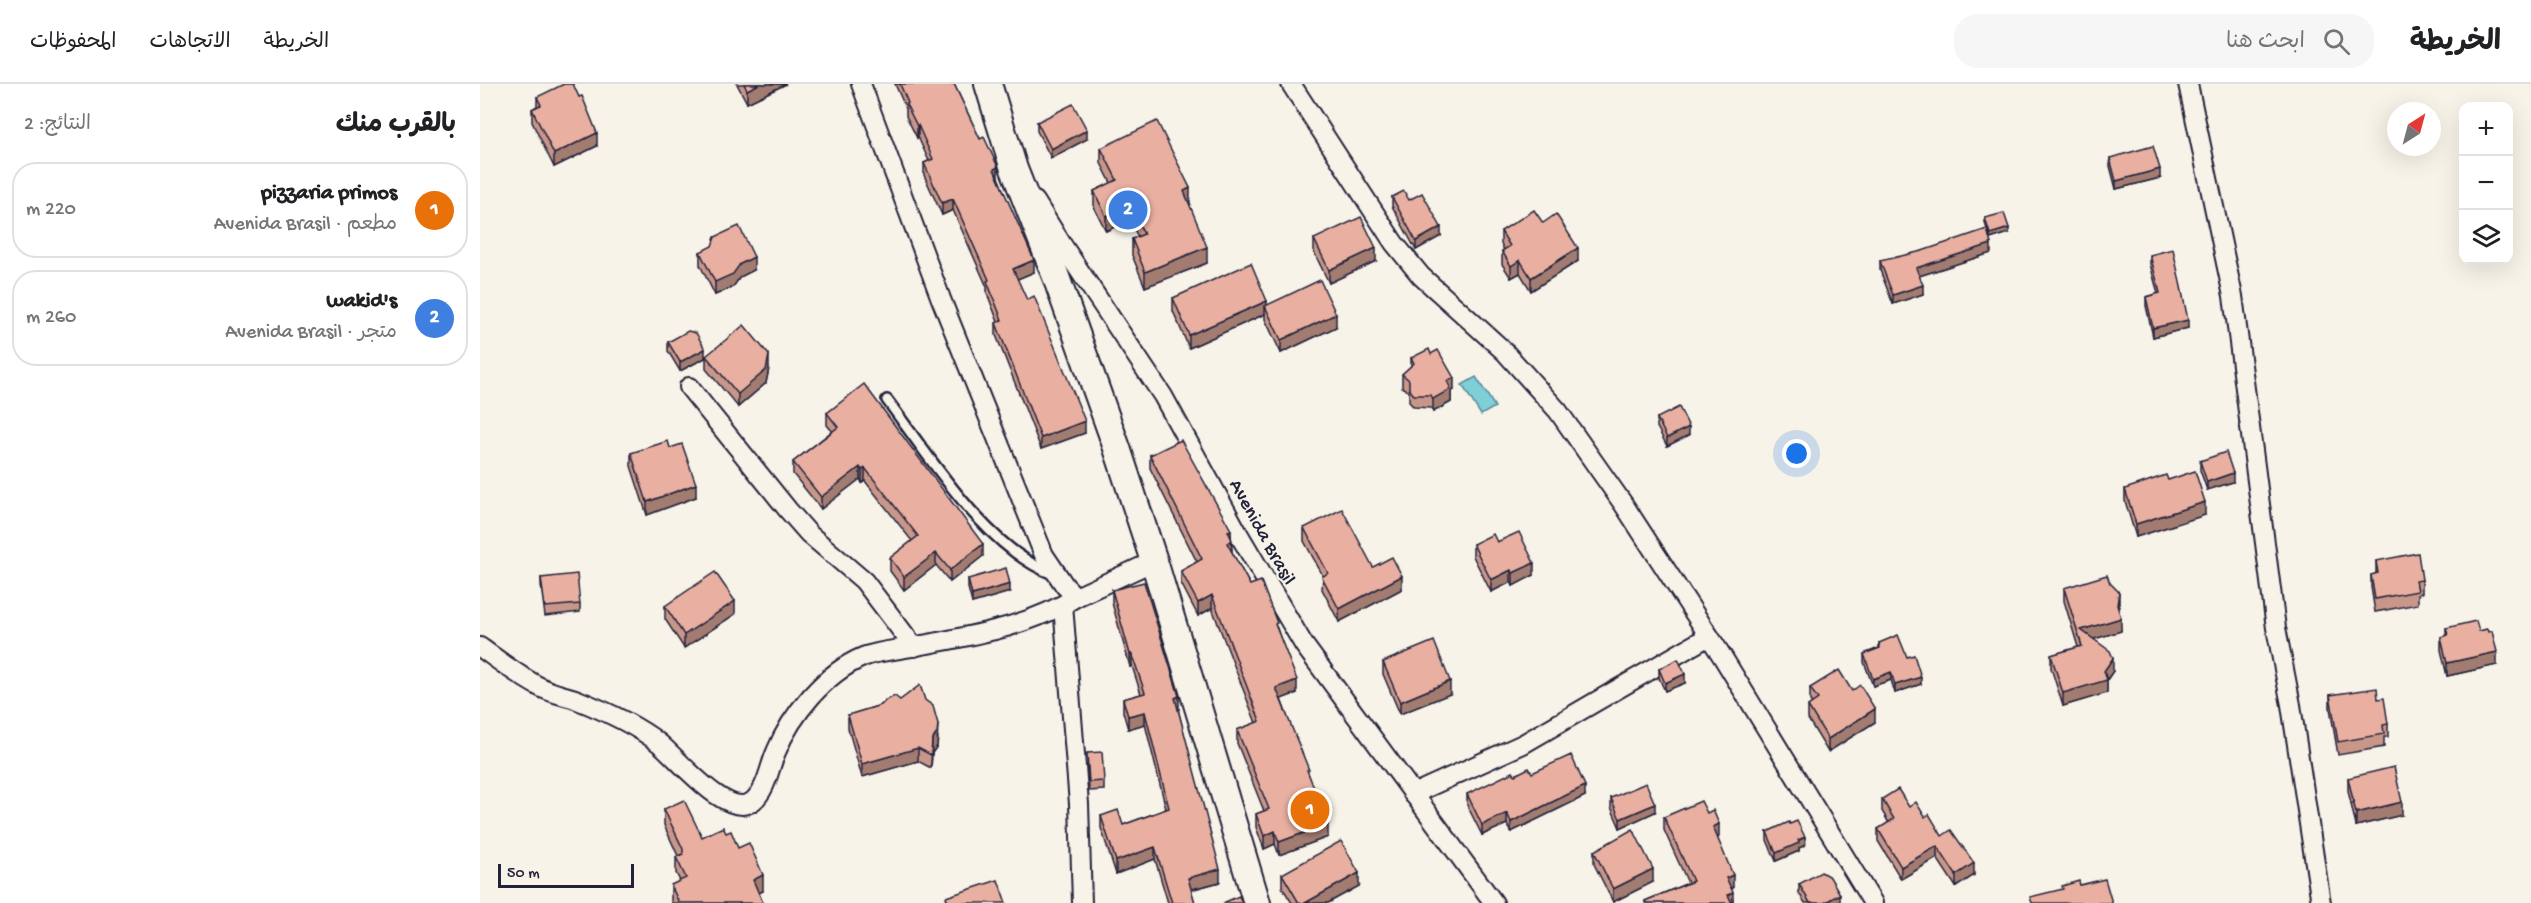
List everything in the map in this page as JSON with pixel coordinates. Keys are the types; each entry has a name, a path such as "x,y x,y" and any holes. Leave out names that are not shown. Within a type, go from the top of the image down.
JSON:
{"main road":[{"path":"988,84 1014,169 1086,356 1154,561 1249,897"}],"street":[{"path":"861,84 946,310 1041,547 1070,601 1082,903"},
{"path":"1291,84 1394,243 1410,263 1421,276 1504,351 1558,411 1624,505 1709,636 1873,903"},
{"path":"2188,84 2233,296 2276,628 2291,705 2321,903"},
{"name":"Avenida Brasil","path":"1014,169 1163,396 1238,533 1304,645 1494,903"},
{"path":"689,387 788,510 819,542 864,581 914,646"},
{"path":"480,647 542,688 590,705 650,736 674,755 709,790 734,805 751,803 760,794 777,750 789,727 810,698 836,674 862,657 997,629 1045,614 1154,561"},
{"path":"1413,794 1523,744 1709,636"}],"lane":[{"path":"887,400 965,502 1003,545 1057,576"}],"water":[{"path":"1476,377 1495,407 1481,415 1462,385"}],"building":[{"path":"564,84 573,84 579,97 582,96 597,133 554,154 532,109 541,105 537,97"},
{"path":"744,84 759,84 747,90"},
{"path":"900,84 954,84 980,139 984,137 998,167 994,169 1034,260 1013,269 1027,300 1034,296 1085,421 1041,438 996,323 1002,320 987,281 989,280 953,199 942,203 924,163 933,159 906,104 908,103"},
{"path":"1073,104 1087,130 1051,149 1037,122"},
{"path":"1157,121 1190,188 1184,191 1207,247 1145,272 1132,239 1144,234 1129,205 1106,216 1094,191 1117,180 1101,148"},
{"path":"2153,146 2160,169 2116,181 2110,158"},
{"path":"1404,191 1409,200 1422,193 1441,227 1416,241 1392,197"},
{"path":"1534,210 1543,223 1556,214 1578,248 1531,278 1520,260 1511,266 1502,251 1510,246 1501,231"},
{"path":"2004,213 2009,228 1990,234 1985,218"},
{"path":"1361,217 1376,248 1329,270 1314,239"},
{"path":"739,226 754,257 740,264 733,274 715,282 700,252 712,246 715,237"},
{"path":"1987,229 1991,244 1916,268 1923,285 1893,295 1880,261 1922,251"},
{"path":"2173,249 2188,320 2153,328 2146,297 2160,293 2150,255"},
{"path":"1251,263 1267,301 1189,335 1173,298"},
{"path":"1320,280 1336,314 1281,340 1265,306"},
{"path":"744,325 769,355 766,370 738,394 706,356"},
{"path":"688,331 696,333 705,349 680,362 668,342"},
{"path":"1429,349 1431,354 1438,350 1454,378 1447,381 1451,389 1433,399 1431,395 1414,395 1409,389 1409,380 1402,374 1414,363 1411,358"},
{"path":"864,384 983,544 950,570 936,553 904,577 890,558 918,536 865,468 862,470 860,467 821,497 793,462 838,427 827,413"},
{"path":"1679,407 1689,427 1667,438 1657,418"},
{"path":"1181,440 1231,530 1228,531 1232,540 1227,543 1250,585 1261,581 1297,680 1276,688 1328,824 1279,842 1275,831 1264,836 1256,814 1269,809 1237,730 1260,721 1212,595 1198,603 1181,571 1202,559 1150,455"},
{"path":"668,441 670,448 682,444 696,484 647,502 631,453"},
{"path":"2226,452 2233,473 2207,482 2200,461"},
{"path":"2195,471 2205,502 2136,524 2125,489 2166,475 2168,480"},
{"path":"1342,509 1373,567 1392,557 1402,576 1339,609 1322,577 1328,573 1304,528"},
{"path":"1519,532 1534,563 1513,573 1511,570 1491,580 1473,544 1493,534 1497,542"},
{"path":"2418,553 2422,580 2416,581 2418,591 2375,599 2371,575 2378,573 2376,561"},
{"path":"1006,568 1010,584 972,595 968,579"},
{"path":"715,572 735,601 684,635 665,606"},
{"path":"577,574 580,604 545,607 541,578"},
{"path":"2107,575 2110,583 2119,592 2117,605 2121,618 2081,630 2110,651 2113,658 2104,671 2107,680 2063,693 2051,655 2082,646 2064,588"},
{"path":"1144,582 1179,696 1175,698 1220,869 1188,878 1195,903 1172,903 1155,847 1116,861 1101,816 1118,810 1123,825 1169,808 1145,712 1128,716 1123,699 1145,693 1132,654 1130,654 1112,590"},
{"path":"2476,621 2479,631 2487,629 2488,632 2492,631 2497,652 2447,663 2441,637 2448,635 2446,628"},
{"path":"1898,635 1907,657 1914,655 1921,677 1895,685 1891,672 1873,679 1864,654 1880,648 1879,643"},
{"path":"1434,641 1450,681 1400,702 1383,662"},
{"path":"1678,659 1685,674 1665,683 1659,669"},
{"path":"1839,670 1852,691 1860,685 1875,709 1828,739 1808,706 1818,699 1810,688"},
{"path":"920,685 925,700 933,706 938,724 937,733 932,740 931,755 918,748 862,764 848,715 881,705 895,696 900,700"},
{"path":"2377,688 2378,699 2384,698 2388,724 2383,725 2384,734 2338,742 2330,695"},
{"path":"1102,752 1104,781 1089,782 1087,753"},
{"path":"1571,755 1585,786 1511,822 1507,813 1482,825 1467,794 1513,772 1515,775 1529,768 1532,773"},
{"path":"2394,767 2402,802 2356,813 2348,778"},
{"path":"1646,783 1655,804 1620,819 1611,798"},
{"path":"1898,789 1909,807 1916,802 1925,817 1929,814 1942,836 1951,830 1974,863 1956,875 1937,846 1901,867 1878,829 1894,819 1882,799"},
{"path":"684,800 702,837 723,827 726,833 731,831 738,848 749,843 763,875 753,880 763,903 679,903 671,885 686,878 676,857 683,854 683,849 664,809"},
{"path":"1701,801 1707,813 1713,810 1719,824 1713,827 1733,875 1726,878 1733,892 1728,895 1732,903 1646,903 1645,901 1693,881 1664,817"},
{"path":"1797,821 1805,837 1798,840 1799,843 1776,853 1767,832 1789,822 1790,824"},
{"path":"1633,829 1653,869 1613,889 1594,851"},
{"path":"1341,841 1359,873 1305,903 1299,903 1282,874"},
{"path":"1821,872 1830,877 1840,894 1824,903 1810,903 1799,884"},
{"path":"2105,879 2112,903 2032,903 2030,897 2063,889 2062,886 2079,881 2080,885"},
{"path":"998,880 1006,903 948,903 946,897"},
{"path":"1239,896 1242,903 1223,903"}],"place":[{"name":"wakid's","path":"1128,210"},
{"name":"pizzaria primos","path":"1310,810"}]}
